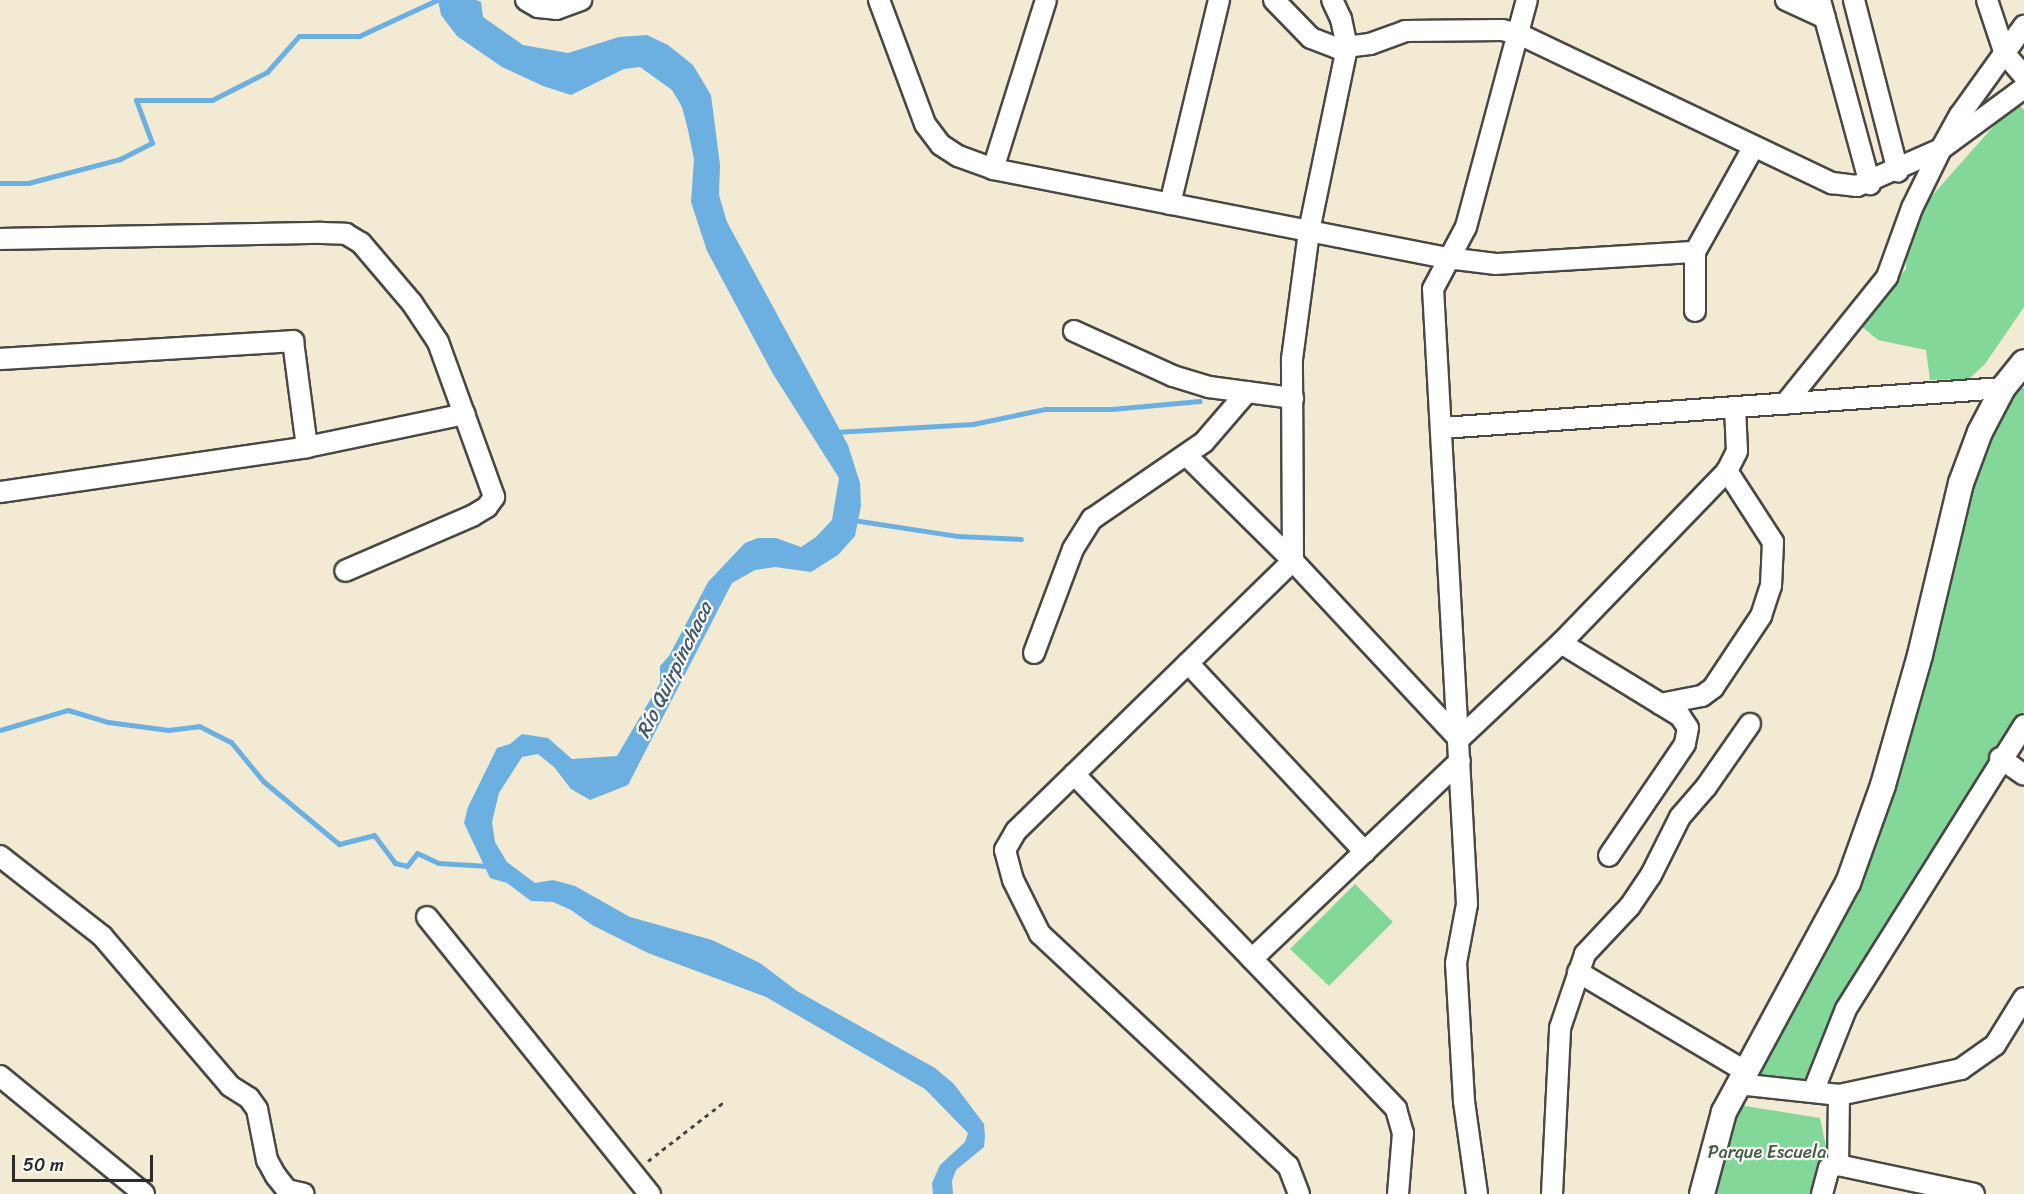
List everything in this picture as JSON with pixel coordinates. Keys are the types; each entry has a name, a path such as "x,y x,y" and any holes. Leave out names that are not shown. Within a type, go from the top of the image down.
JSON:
{"main road":[{"path":"1701,1194 1724,1112 1848,883 1883,785 1917,666 1960,483 1980,432 2016,374"}],"street":[{"path":"526,0 538,7 556,9 581,0"},
{"path":"879,0 925,124 941,145 958,156 993,169 1447,258 1496,264 1695,252"},
{"path":"993,169 1047,0"},
{"path":"1170,204 1219,0"},
{"path":"1275,0 1311,38 1337,48 1370,44 1405,31 1502,30 1519,34 1832,183 1857,186 1870,184 1941,149 2024,88"},
{"path":"1299,1194 1288,1166 1040,934 1013,880 1005,850 1016,831 1293,561 1292,358 1309,231 1347,47 1332,0"},
{"path":"1477,1194 1464,1101 1456,963 1467,903 1433,289 1447,258 1467,227 1527,0"},
{"path":"1786,0 1822,9 1870,184"},
{"path":"1854,0 1899,171"},
{"path":"1987,0 2005,54 2024,76"},
{"path":"1785,404 1887,277 1912,208 1941,149 1960,115 2024,26"},
{"path":"1695,311 1695,252 1754,146"},
{"path":"0,239 346,234 369,252 438,342 494,497 487,507 345,571"},
{"path":"1074,331 1173,376 1209,387 1293,398"},
{"path":"0,359 292,341 307,447"},
{"path":"1442,428 1785,404 2016,374"},
{"path":"1035,653 1074,549 1092,519 1204,441 1247,392"},
{"path":"1459,739 1561,644 1726,471 1737,450 1735,407"},
{"path":"0,492 307,447 465,414"},
{"path":"1186,455 1293,561 1459,739"},
{"path":"1660,704 1702,696 1713,688 1761,616 1771,586 1773,543 1726,471"},
{"path":"1561,644 1680,717 1688,728 1685,744 1609,856"},
{"path":"1188,663 1365,852"},
{"path":"1552,1194 1560,1028 1585,954 1630,906 1651,875 1680,816 1706,787 1750,724"},
{"path":"1813,1092 1846,1009 2000,758 2024,724"},
{"path":"2000,758 2024,775"},
{"path":"1252,959 1460,761"},
{"path":"1074,774 1396,1109 1403,1133 1398,1194"},
{"path":"0,856 102,936 230,1086 249,1098 257,1109 271,1168 288,1190 304,1194"},
{"path":"427,916 650,1194"},
{"path":"1578,972 1742,1078 1839,1095 1961,1070 1995,1045 2024,998"},
{"path":"0,1076 144,1194"},
{"path":"1838,1166 1839,1095"},
{"path":"1822,1194 1829,1168 1838,1166 1974,1194"}],"path":[{"path":"633,1173 724,1102"}],"green space":[{"path":"2016,101 2024,110 2024,307 1985,364 1969,379 1930,380 1926,350 1878,340 1859,324 1906,269 1906,251 1929,199"},
{"path":"2019,388 2024,388 2024,711 1883,930 1803,1082 1757,1076 1815,968 1973,477 2003,410"},
{"path":"1355,884 1393,922 1329,986 1290,949"},
{"name":"Parque Escuela","path":"1739,1105 1820,1118 1832,1175 1828,1194 1712,1194"}],"water":[{"name":"Río Quirpinchaca","path":"438,0 481,2 483,17 523,45 568,53 619,37 647,35 668,45 693,65 711,95 720,165 719,195 727,222 848,445 860,483 861,506 855,536 838,555 811,572 775,567 755,570 732,583 628,785 590,800 571,789 554,767 538,754 522,757 499,793 492,822 495,842 507,862 535,883 553,880 575,886 630,917 712,940 760,963 797,991 935,1068 954,1084 984,1124 984,1147 956,1170 952,1181 953,1194 933,1194 932,1183 940,1165 965,1142 968,1133 925,1089 766,997 648,953 592,925 571,910 553,902 531,901 507,883 490,878 464,823 468,807 497,748 510,744 522,734 548,738 572,759 617,756 660,683 660,666 669,656 708,582 745,543 758,538 776,538 801,547 816,537 832,520 839,478 773,374 707,251 691,202 694,159 688,130 682,107 672,90 640,67 624,69 571,95 543,86 502,67 457,36 441,15"}],"waterway":[{"path":"0,183 28,183 120,159 152,143 136,100 212,100 267,72 299,36 359,36 437,0"},
{"path":"835,432 973,424 1045,409 1112,409 1200,401"},
{"path":"853,520 957,536 1021,539"},
{"path":"0,730 68,710 108,722 168,730 199,726 231,742 263,781 339,844 374,835 395,863 407,866 417,853 438,863 489,866"}]}
